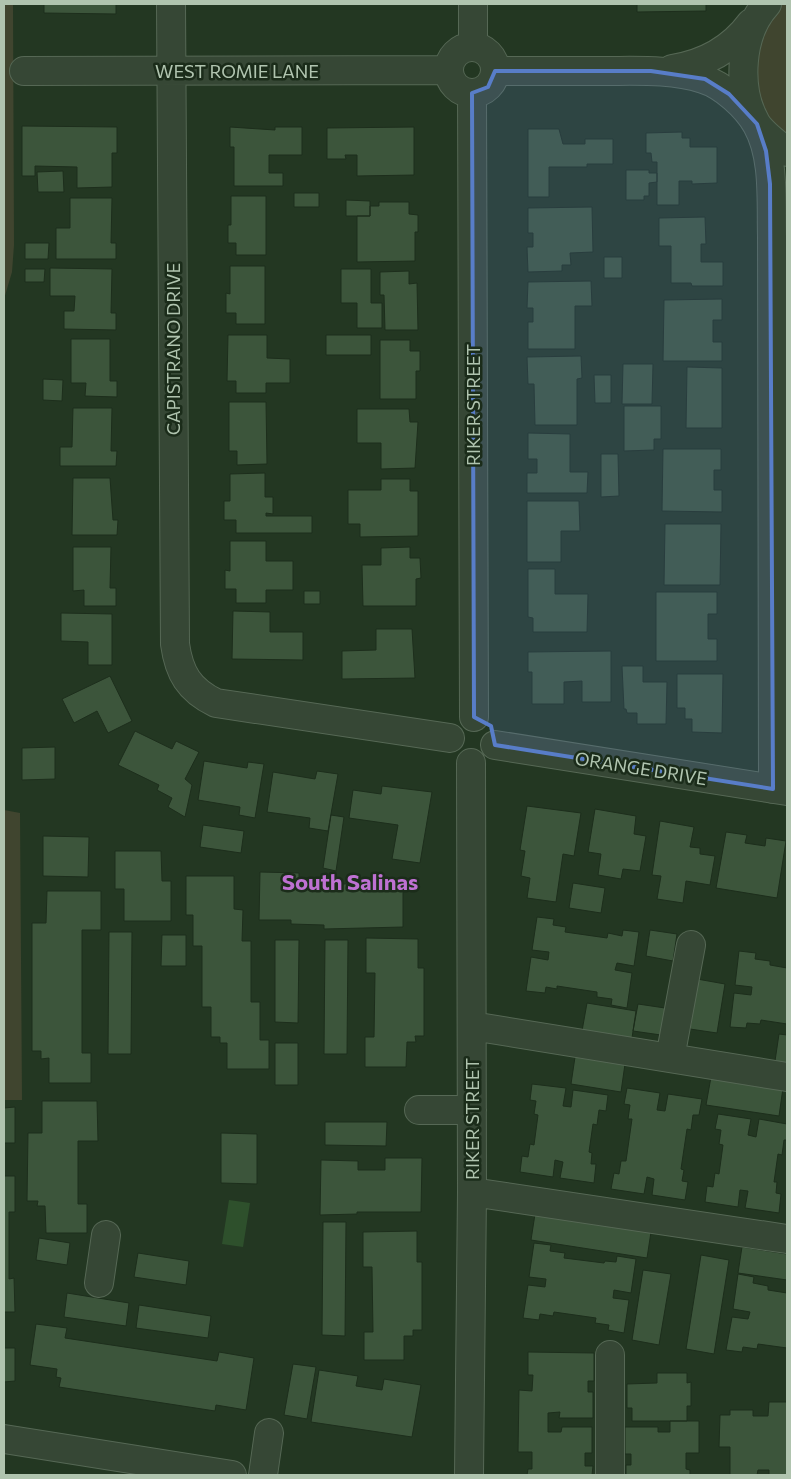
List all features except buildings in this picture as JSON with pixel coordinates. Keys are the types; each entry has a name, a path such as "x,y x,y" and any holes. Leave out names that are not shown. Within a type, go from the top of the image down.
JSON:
{"street":[{"name":"CAPISTRANO DRIVE","path":"171,4 175,644 180,670 194,690 216,702 450,738"},
{"path":"473,4 473,47"},
{"path":"495,71 651,71 694,65 719,54 735,41 762,7"},
{"path":"762,7 746,45 744,74 745,88 768,164 772,237 780,790"},
{"path":"473,47 487,52 491,57 495,71 488,87 472,93 456,86 449,70 456,54 473,47"},
{"name":"WEST ROMIE LANE","path":"24,71 449,70"},
{"path":"651,71 705,79 728,94 787,152"},
{"name":"RIKER STREET","path":"472,93 474,717"},
{"path":"772,237 779,214 787,205"},
{"path":"474,717 491,726 496,738 490,756 484,761 472,763 458,758 453,752 450,738 452,731 461,721 474,717"},
{"name":"ORANGE DRIVE","path":"495,745 780,790"},
{"name":"RIKER STREET","path":"469,1475 472,1192 472,763"},
{"path":"670,1058 691,945"},
{"path":"472,1026 787,1077"},
{"path":"420,1110 472,1110"},
{"path":"472,1192 787,1239"},
{"path":"99,1283 106,1235"},
{"path":"610,1356 610,1475"},
{"path":"262,1475 269,1433"},
{"path":"4,1439 146,1469 232,1475"}],"highlighted area":[{"path":"495,71 651,71 705,79 729,94 757,124 766,151 770,184 773,789 495,745 491,726 474,717 472,93 488,87"}],"shaded area":[{"path":"4,4 13,4 14,245 12,272 4,299"},
{"path":"767,4 787,4 787,152 757,124 758,13"},
{"path":"4,810 20,813 22,1100 4,1100"},
{"path":"229,1200 250,1203 243,1247 222,1244"}],"district":[{"name":"South Salinas","path":"350,881"}]}
